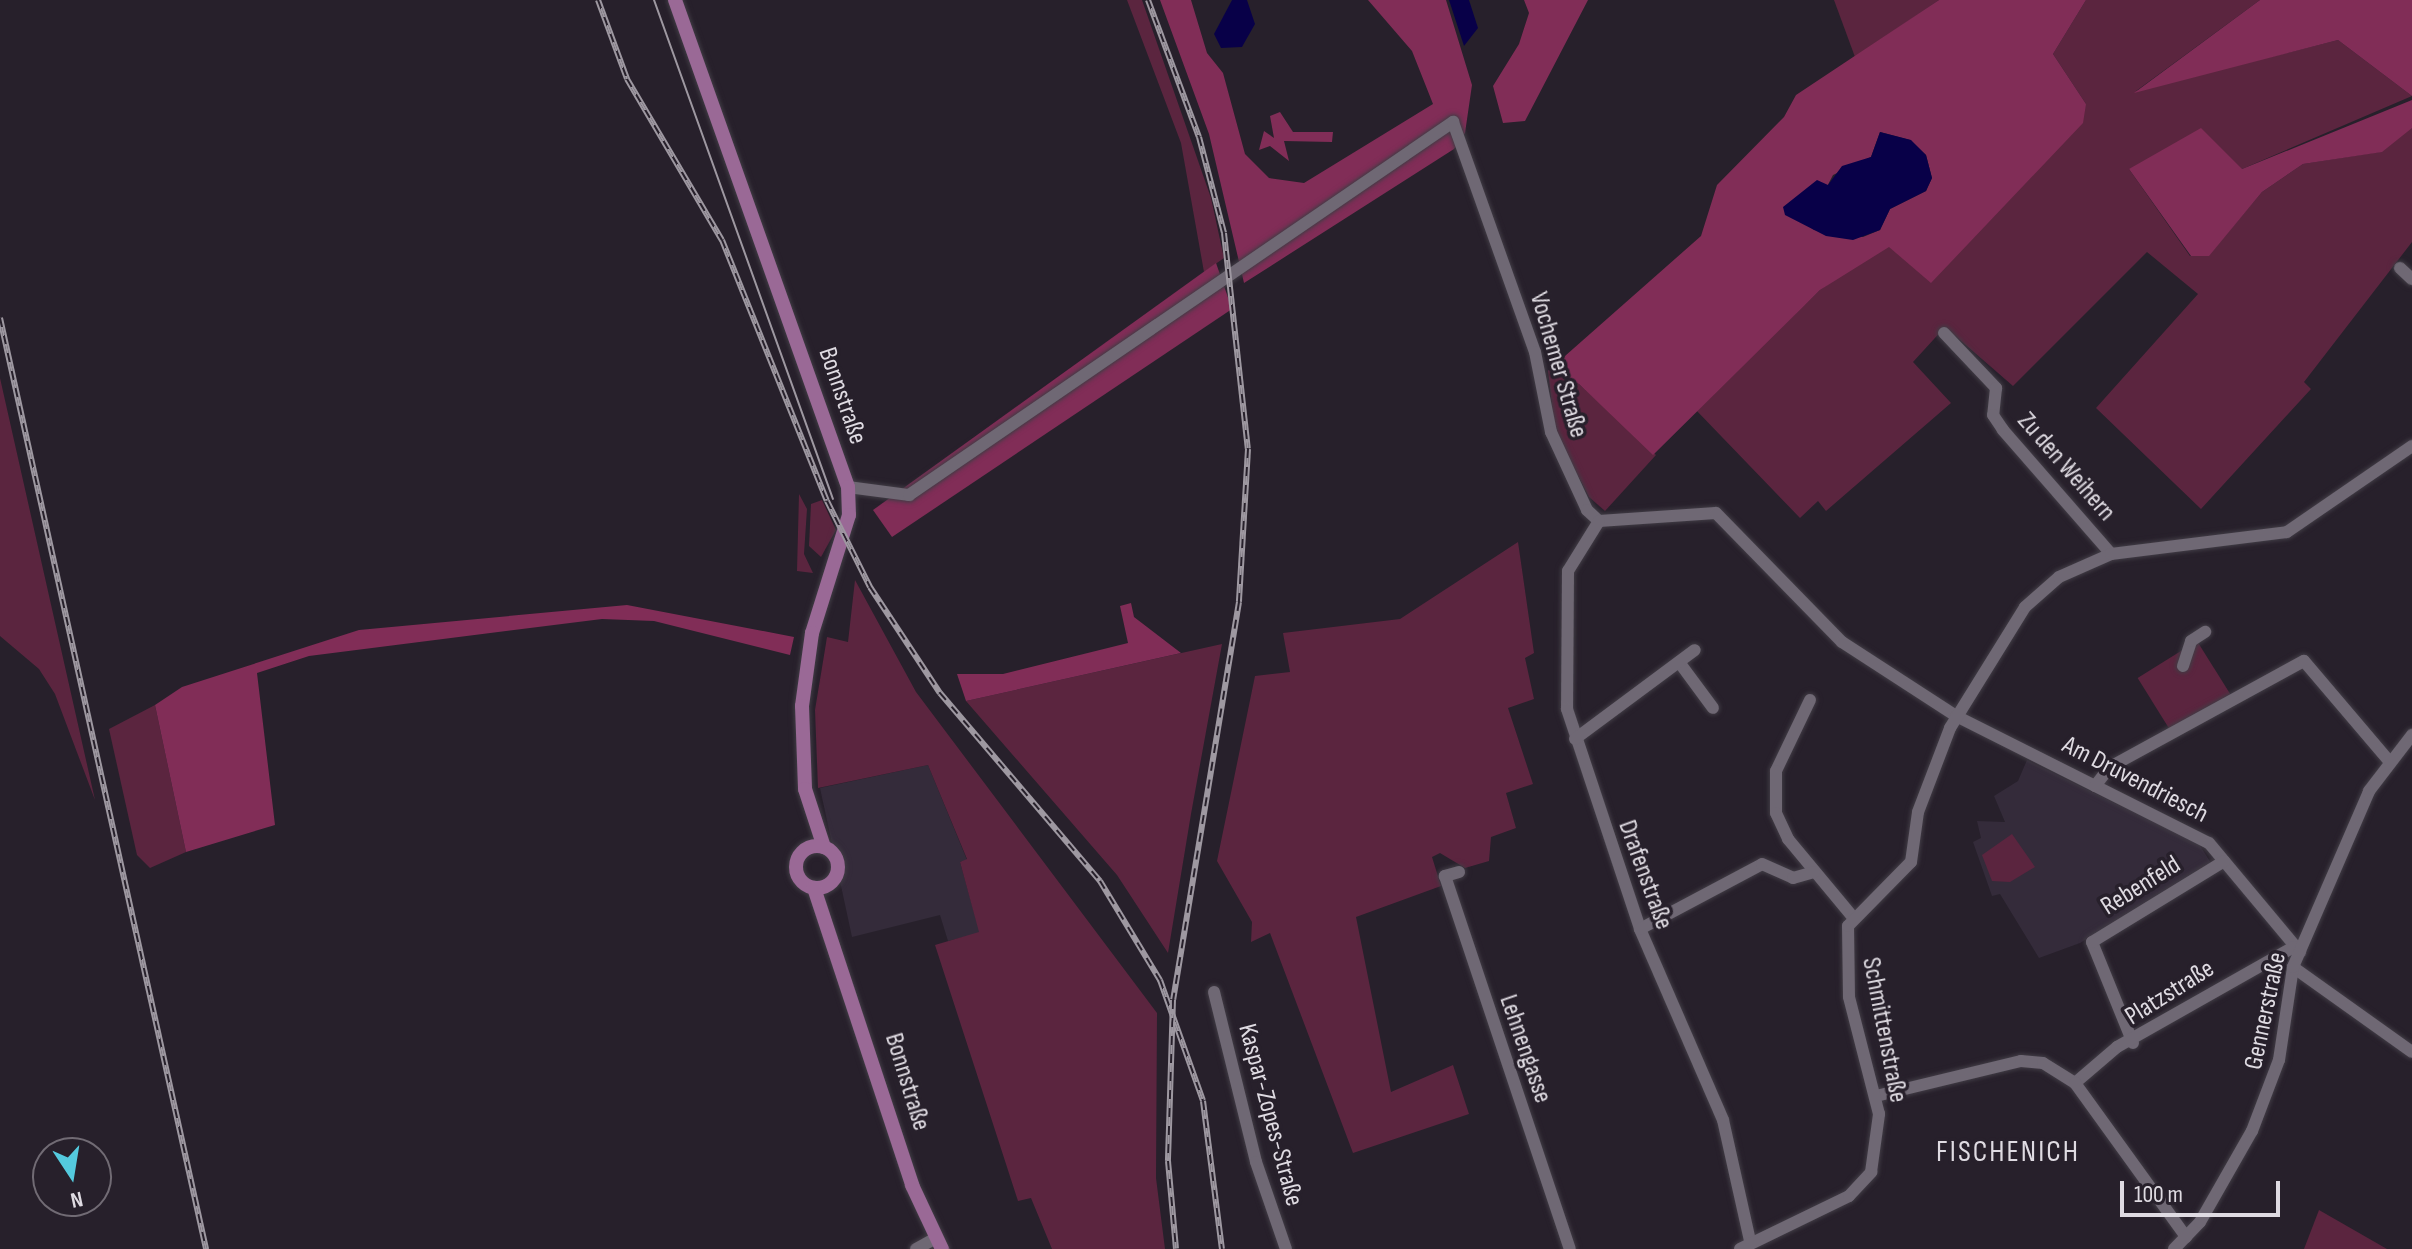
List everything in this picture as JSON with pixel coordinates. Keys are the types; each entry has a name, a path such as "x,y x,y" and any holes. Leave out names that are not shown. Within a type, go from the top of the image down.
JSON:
{"main road":[{"name":"Bonnstraße","path":"675,0 848,487 849,515 812,633 802,706 811,821 803,852"},
{"name":"Bonnstraße","path":"811,821 824,847"},
{"path":"824,847 838,862 834,880 814,888 798,876 803,852 824,847"},
{"name":"Bonnstraße","path":"834,880 832,927 841,976 854,996 939,1243"},
{"name":"Bonnstraße","path":"814,888 832,927"}],"street":[{"name":"Vochemer Straße","path":"848,487 909,495 1453,122 1535,352 1551,432 1599,521"},
{"path":"2400,268 2412,279"},
{"name":"Zu den Weihern","path":"1944,333 1996,388 1993,415 2003,430 2111,554"},
{"path":"1810,700 1782,753 1773,798 1788,839 1852,916 1911,862 1922,796 1956,716 2025,607 2059,577 2111,554 2287,532 2412,446"},
{"path":"1599,521 1716,513 1842,642 1956,716"},
{"name":"Drafenstraße","path":"1599,521 1568,571 1564,683 1575,739 1640,929 1723,1120 1745,1245"},
{"path":"2183,666 2191,641 2205,632"},
{"path":"1575,739 1695,650"},
{"path":"2095,786 2110,767 2304,661 2390,762"},
{"path":"1679,662 1713,708"},
{"name":"Am Druvendriesch","path":"1956,716 2202,839 2297,949"},
{"name":"Gennerstraße","path":"2174,1249 2186,1237 2232,1170 2271,1090 2297,949 2348,835 2390,762 2412,735"},
{"name":"Rebenfeld","path":"2133,1043 2092,942 2224,861"},
{"path":"1640,929 1762,864 1793,878 1814,872"},
{"name":"Lehnengasse","path":"1459,872 1445,876 1570,1249"},
{"name":"Schmittenstraße","path":"1745,1245 1863,1184 1878,1155 1876,1096 1849,997 1852,916"},
{"name":"Platzstraße","path":"2070,1079 2117,1047 2133,1043 2297,949"},
{"path":"2293,967 2412,1052"},
{"name":"Kaspar-Zopes-Straße","path":"1214,992 1256,1162 1286,1249"},
{"path":"1876,1096 2021,1061 2070,1079 2186,1237"},
{"path":"916,1249 939,1243"}],"shaded area":[{"path":"1127,0 1142,0 1211,198 1224,258 1204,272 1181,143"},
{"path":"1160,0 1191,0 1207,53 1223,73 1245,154 1269,178 1304,183 1433,104 1412,51 1368,0 1446,0 1472,85 1465,133 1454,149 1244,283 1209,134"},
{"path":"1232,0 1247,0 1255,24 1242,47 1221,48 1214,34"},
{"path":"1449,0 1469,0 1478,28 1464,46"},
{"path":"1524,0 1588,0 1525,121 1503,123 1493,86 1519,44 1529,13"},
{"path":"1834,0 1939,0 1855,57"},
{"path":"1939,0 2086,0 2053,54 2086,104 2083,123 1931,283 1889,247 1820,290 1653,455 1579,384 1548,371 1701,236 1717,185 1784,117 1796,95","holes":["1880,132 1910,140 1926,155 1932,178 1926,191 1890,209 1880,230 1863,237 1814,230 1807,225 1833,175 1871,157"]},
{"path":"2086,0 2260,0 2136,91 2338,40 2412,96 2242,169 2129,169 2190,256 2208,256 2262,192 2303,164 2379,152 2412,126 2412,242 2304,382 2311,389 2201,509 2096,408 2198,294 2147,252 2013,386 1945,327 1913,362 1951,403 1826,511 1818,501 1800,518 1695,409 1820,290 2086,104 2053,54"},
{"path":"2260,0 2412,0 2412,96 2338,40 2134,93"},
{"path":"2412,100 2412,128 2382,152 2303,164 2262,192 2209,256 2191,256 2129,169 2201,128 2242,169"},
{"path":"1280,112 1293,132 1333,132 1332,142 1284,141 1289,161 1270,146 1259,150 1264,131 1274,138 1270,116"},
{"path":"1880,132 1911,140 1926,155 1932,178 1926,191 1890,209 1880,230 1853,240 1826,236 1785,215 1783,207 1817,180 1828,185 1842,166 1871,157"},
{"path":"1216,263 1232,309 892,537 873,510"},
{"path":"1548,371 1579,384 1656,455 1605,511 1589,497 1555,431"},
{"path":"0,378 95,800 55,694 39,669 0,636"},
{"path":"799,494 807,509 804,554 813,573 797,571"},
{"path":"822,500 836,530 821,557 809,546 811,504"},
{"path":"1518,542 1534,653 1525,658 1534,699 1508,708 1533,784 1506,793 1516,828 1491,837 1489,861 1465,868 1440,853 1432,857 1441,886 1356,917 1391,1092 1453,1065 1469,1114 1353,1153 1270,933 1251,942 1252,922 1217,861 1255,676 1290,672 1283,633 1400,619"},
{"path":"855,580 916,692 1157,1013 1156,1178 1165,1249 1052,1249 1031,1198 1018,1201 935,945 979,932 960,862 967,859 928,765 818,788 815,710 827,637 848,642"},
{"path":"1131,603 1134,617 1181,653 966,701 957,674 1003,674 1128,643 1120,606"},
{"path":"627,605 794,637 790,655 654,621 602,619 309,656 257,673 275,825 186,852 155,705 182,687 359,630"},
{"path":"2197,641 2231,696 2172,733 2138,678"},
{"path":"1222,644 1168,953 1117,875 966,701"},
{"path":"155,705 186,852 150,868 137,855 109,729"},
{"path":"2027,760 2199,844 2211,863 2080,943 2039,958 2000,894 1992,896 1973,842 1981,838 1977,821 2005,822 1994,796 2018,781"},
{"path":"928,765 967,860 960,862 980,933 948,941 940,915 852,937 820,788"},
{"path":"2012,834 2035,867 2010,882 1992,881 1982,855"},
{"path":"2319,1210 2387,1249 2304,1249"}],"tram line":[{"path":"654,0 833,499"}],"railway":[{"path":"598,0 627,79 722,240 827,501 870,587 940,693 1100,881 1160,980 1203,1101 1222,1249"},
{"path":"1148,0 1199,137 1224,233 1248,449 1239,602 1173,1000 1168,1161 1176,1249"},
{"path":"0,318 206,1249"}],"district":[{"name":"FISCHENICH","path":"2008,1152"}]}
